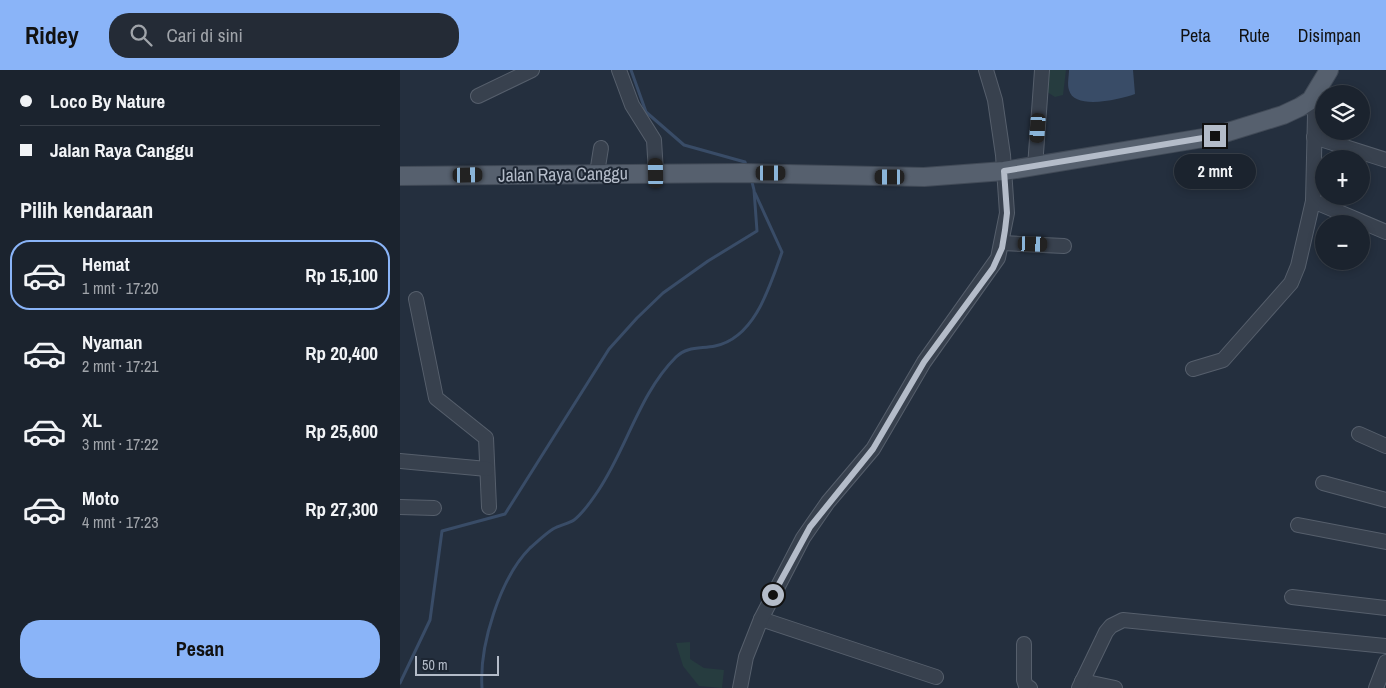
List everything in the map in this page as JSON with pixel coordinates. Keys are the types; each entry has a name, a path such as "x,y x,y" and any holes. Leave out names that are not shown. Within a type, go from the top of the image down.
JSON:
{"main road":[{"path":"1311,100 1329,70"},
{"name":"Jalan Raya Canggu","path":"400,176 771,173 924,177 1004,171 1215,136 1283,115 1311,100"}],"street":[{"path":"478,96 532,70"},
{"path":"619,70 632,105 654,140 656,173"},
{"path":"740,688 746,658 761,619 807,532 828,502 873,449 924,362 993,268 1002,243 1007,213 1001,132 986,70"},
{"path":"1034,167 1042,70"},
{"path":"1193,369 1223,360 1291,283 1298,266 1313,201 1315,115 1311,100"},
{"path":"1314,137 1386,160"},
{"path":"597,173 601,148"},
{"path":"1313,201 1386,232"},
{"path":"1002,243 1064,246"},
{"path":"416,299 436,398 486,438 489,507"},
{"path":"1359,434 1386,446"},
{"path":"400,461 487,469"},
{"path":"1324,483 1386,500"},
{"path":"400,507 434,508"},
{"path":"1298,525 1386,542"},
{"path":"1292,597 1386,608"},
{"path":"761,619 936,677"},
{"path":"1115,688 1080,685 1106,632 1111,626 1123,620 1386,646"},
{"path":"1024,644 1024,680 1026,686 1030,688"},
{"path":"1376,688 1386,662"}],"green space":[{"path":"1047,70 1066,70 1063,95 1055,97 1047,92"},
{"path":"690,642 690,659 704,668 724,670 722,688 699,686 683,666 676,643"}],"water":[{"path":"1069,70 1133,70 1135,94 1099,102 1079,100 1069,90"}],"waterway":[{"path":"631,70 646,112 684,145 745,162 747,168"},
{"path":"400,683 430,620 442,531 505,514 609,349 663,293 708,261 757,231 754,190 751,178"},
{"path":"482,688 482,671 488,633 501,594 519,561 547,533 569,523 581,514 608,474 652,388 676,357 689,349 715,346 729,341 741,333 759,309 782,252 755,193"}],"route":[{"path":"773,595 810,527 828,502 873,449 924,362 993,268 1002,248 1007,213 1004,171 1215,136"}]}
